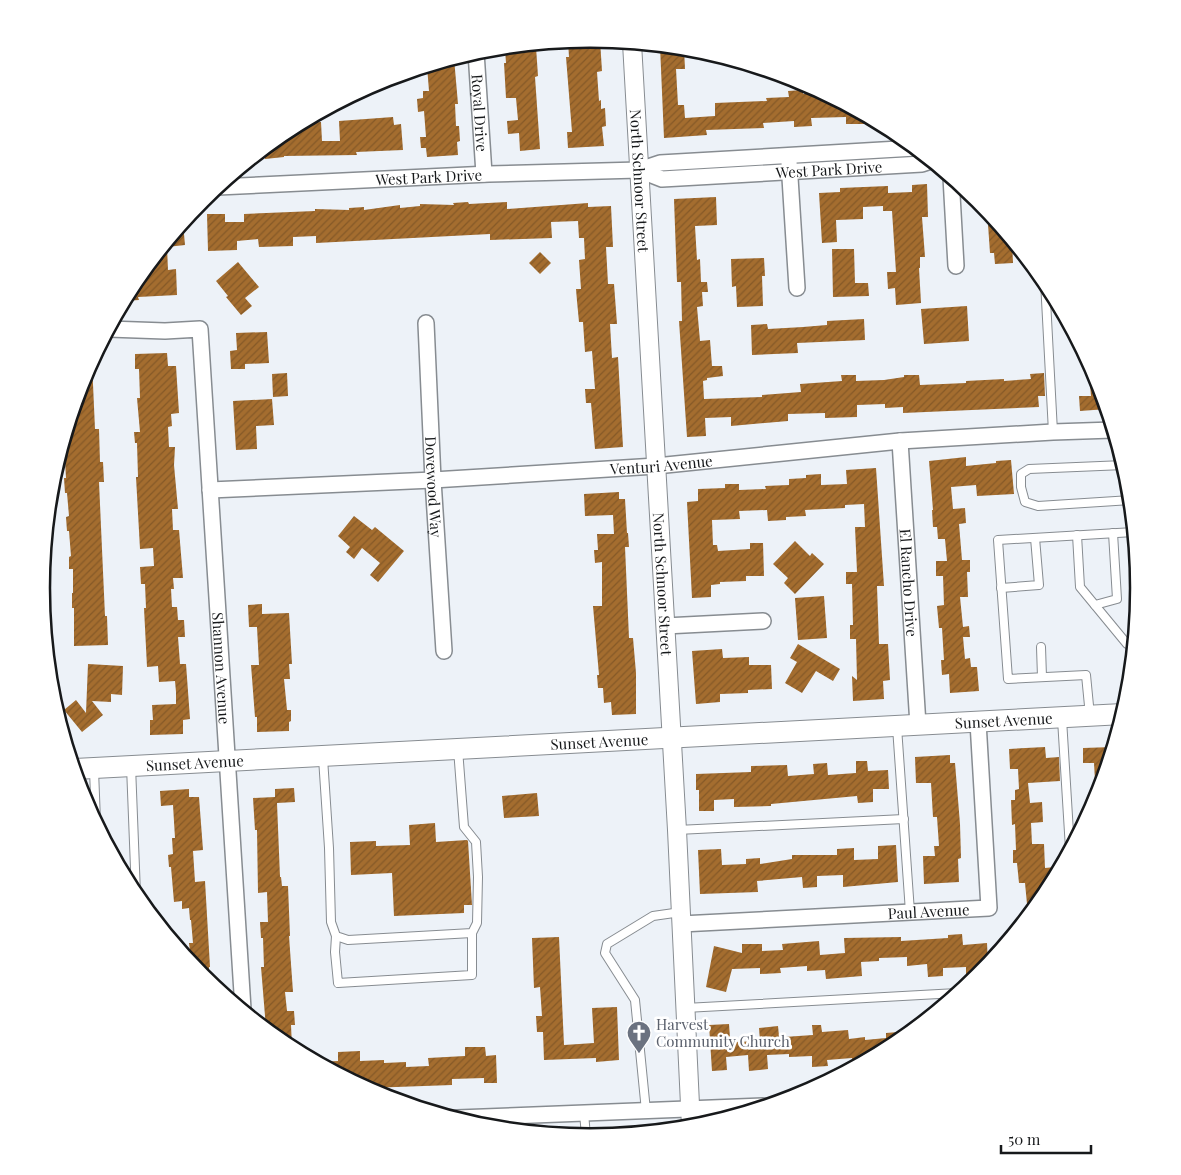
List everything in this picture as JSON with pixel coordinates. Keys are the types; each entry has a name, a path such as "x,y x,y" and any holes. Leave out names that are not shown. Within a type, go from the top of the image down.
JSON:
{"main road":[{"name":"Sunset Avenue","path":"84,768 1115,714"}],"street":[{"name":"North Schnoor Street","path":"632,50 672,738 691,1118"},
{"name":"Royal Drive","path":"477,60 484,174"},
{"name":"West Park Drive","path":"228,188 484,174 639,170 660,163 904,149"},
{"path":"789,155 798,288"},
{"name":"West Park Drive","path":"639,170 662,179 924,163"},
{"path":"952,186 956,266"},
{"name":"Dovewood Way","path":"426,323 433,480 444,651"},
{"name":"Shannon Avenue","path":"116,329 166,331 200,329 242,1000"},
{"name":"Venturi Avenue","path":"210,490 433,480 656,466 900,441 1107,430"},
{"name":"El Rancho Drive","path":"900,441 918,725"},
{"path":"665,626 763,621"},
{"name":"Paul Avenue","path":"681,918 988,908 978,722"},
{"path":"500,1120 584,1113 646,1111 691,1118"}],"lane":[{"path":"1046,298 1053,432"},
{"path":"1116,465 1029,469 1021,474 1021,487 1025,502 1032,506 1123,500"},
{"path":"1090,716 1086,675 1008,679 998,540 1127,532"},
{"path":"1095,605 1117,600 1113,533"},
{"path":"1077,535 1080,587 1127,643"},
{"path":"1002,588 1039,585 1035,538"},
{"path":"1041,648 1042,677"},
{"path":"1061,717 1069,837"},
{"path":"897,726 910,912"},
{"path":"323,756 329,848 331,922 336,936 335,952 338,983 472,975 472,933 477,923 478,877 476,842 464,827 458,749"},
{"path":"131,766 135,877"},
{"path":"84,768 87,781"},
{"path":"677,830 904,820"},
{"path":"646,1111 635,1000 606,953 607,944 652,916 681,918"},
{"path":"336,936 348,940 472,933"},
{"path":"685,1008 946,994"},
{"path":"584,1113 585,1128"}],"building":[{"path":"601,48 602,71 597,72 599,101 601,100 601,109 605,108 606,126 602,127 604,146 568,148 567,132 572,132 566,57 569,57 568,49"},
{"path":"536,51 538,76 535,77 540,149 520,151 519,133 508,134 507,121 518,120 516,98 506,98 504,63 506,63 505,55"},
{"path":"660,52 684,56 685,69 676,69 678,105 684,105 685,118 715,116 715,103 767,101 766,98 789,97 788,91 800,90 803,92 803,94 808,94 829,103 864,122 864,124 846,124 846,117 811,118 812,126 794,127 794,121 763,123 764,128 706,130 707,135 664,138"},
{"path":"455,65 458,104 455,104 456,126 459,126 460,141 457,142 458,155 427,157 426,148 421,148 420,137 426,137 424,111 418,112 417,99 423,98 423,91 429,91 428,73"},
{"path":"393,117 394,125 401,124 403,150 356,152 357,155 284,156 265,159 265,157 290,139 317,122 321,122 322,141 340,141 339,121"},
{"path":"927,184 928,217 922,217 925,257 920,257 919,268 921,303 896,305 895,288 888,289 887,272 896,272 892,211 883,211 883,206 863,207 863,219 836,220 837,242 822,243 819,193 840,192 840,188 888,186 888,193 912,192 912,185"},
{"path":"716,197 717,225 695,226 697,260 700,259 701,282 707,282 708,292 702,292 703,306 697,307 700,341 710,340 712,366 722,366 723,376 707,378 707,380 703,381 704,399 762,397 762,395 801,392 800,384 842,381 841,375 856,375 856,381 884,380 904,377 904,375 919,375 920,385 966,383 966,381 1031,379 1030,374 1044,373 1045,396 1038,396 1039,407 903,413 903,407 885,408 885,404 857,405 857,417 825,418 825,413 788,414 788,421 731,426 731,417 705,418 706,436 687,437 679,321 682,321 681,282 677,282 674,199"},
{"path":"468,202 469,204 507,202 507,209 588,203 588,207 611,206 613,247 606,247 608,284 614,284 617,324 610,324 612,358 618,357 623,447 595,449 591,403 586,403 585,389 595,389 592,351 585,352 583,322 579,322 576,289 581,289 579,260 585,259 584,238 579,238 578,221 551,222 552,238 490,240 490,234 316,243 316,236 293,237 293,246 259,247 258,239 237,241 237,250 208,251 207,214 225,214 225,222 244,222 244,214 315,211 315,209 349,210 349,208 364,207 364,210 400,205 400,208 420,206 420,204 454,205 453,203"},
{"path":"988,223 1012,251 1013,263 995,264 994,253 990,253"},
{"path":"184,232 185,245 172,246"},
{"path":"832,249 854,249 855,283 868,283 869,296 833,297"},
{"path":"540,252 551,263 540,274 529,263"},
{"path":"167,253 168,270 176,269 177,295 138,297 139,300 134,300"},
{"path":"764,258 765,276 762,276 763,306 737,307 736,286 732,287 731,259"},
{"path":"238,262 259,287 245,298 252,306 241,315 216,281"},
{"path":"967,306 969,341 924,344 921,309"},
{"path":"864,319 865,340 797,343 798,353 752,355 751,325 767,324 768,329 827,325 827,321"},
{"path":"267,332 269,363 245,364 245,369 231,369 230,351 237,350 236,333"},
{"path":"167,353 168,366 176,366 179,413 171,414 172,426 168,427 169,447 175,447 174,465 178,509 172,509 173,530 179,530 183,578 173,578 174,589 171,589 172,607 177,607 178,620 184,620 185,637 178,637 180,664 186,664 190,719 183,720 183,734 150,735 150,720 153,720 152,705 176,704 176,692 175,681 159,682 158,666 147,667 144,608 146,608 145,584 141,584 140,567 154,566 153,548 140,549 136,477 138,477 137,443 135,443 134,432 140,432 137,398 140,398 139,369 135,369 135,354"},
{"path":"287,373 288,396 273,397 272,374"},
{"path":"93,379 95,429 99,429 100,462 103,462 104,482 99,482 108,645 74,646 74,608 72,608 73,569 69,569 69,557 71,556 66,517 69,516 67,493 65,493 64,478 66,478 65,464 69,448 79,414"},
{"path":"1090,383 1100,410 1080,411 1079,396 1091,396"},
{"path":"272,399 274,425 256,426 257,449 236,450 233,401"},
{"path":"966,457 966,466 1011,460 1014,494 977,496 976,485 951,487 953,509 965,508 966,523 959,524 962,560 970,560 970,572 967,572 968,597 960,597 963,627 969,626 970,637 963,637 965,659 970,658 971,667 977,667 979,691 950,693 949,674 942,675 941,660 944,660 942,628 939,628 937,606 944,605 943,576 936,576 936,561 947,561 945,539 938,539 937,527 933,527 929,461"},
{"path":"876,468 884,586 877,586 879,644 888,644 890,680 883,681 884,699 853,701 852,676 857,680 856,639 850,639 850,625 853,625 852,584 846,584 846,572 857,572 855,527 865,527 864,504 845,505 845,508 805,510 806,516 786,517 786,520 768,521 767,510 739,511 740,519 712,520 713,545 717,545 718,551 750,549 750,543 763,543 764,576 746,576 746,581 720,582 720,584 711,585 711,597 692,598 687,502 698,501 698,489 725,488 725,484 739,484 739,490 766,489 765,486 789,485 789,479 806,478 806,475 821,474 821,485 847,484 846,470"},
{"path":"619,492 619,499 625,499 628,533 629,547 625,547 629,638 633,638 636,673 636,714 612,715 611,702 604,703 603,688 598,688 597,675 599,675 593,606 602,606 602,562 595,563 594,550 598,550 597,534 614,534 613,515 585,516 584,494"},
{"path":"354,516 372,530 375,527 404,551 378,582 370,575 380,563 362,548 354,559 346,552 350,547 338,536"},
{"path":"795,541 810,556 812,553 824,564 795,594 784,583 788,578 773,564"},
{"path":"824,596 827,638 798,640 795,598"},
{"path":"262,604 262,614 289,613 292,664 289,664 290,679 284,679 287,710 291,710 289,731 257,732 251,665 259,665 257,627 249,627 248,605"},
{"path":"798,644 840,669 833,681 816,671 802,693 785,683 797,662 790,658"},
{"path":"722,649 723,658 749,657 749,665 771,665 772,689 748,690 748,693 720,694 720,702 696,704 692,651"},
{"path":"88,664 123,666 122,695 111,694 111,702 92,701 103,715 82,732 65,709 76,700 86,713"},
{"path":"1045,747 1046,758 1059,757 1060,781 1028,783 1030,803 1042,802 1043,822 1031,823 1032,844 1044,844 1045,868 1052,867 1028,904 1025,883 1019,883 1017,863 1013,863 1013,850 1016,850 1015,824 1012,825 1011,800 1015,800 1015,790 1019,789 1018,769 1010,769 1009,749"},
{"path":"1106,747 1095,779 1094,763 1083,763 1083,748"},
{"path":"950,755 950,763 955,763 960,824 961,858 958,859 959,882 924,884 923,856 935,856 934,846 939,846 937,817 933,817 931,783 916,783 915,757"},
{"path":"856,761 867,761 868,771 888,770 889,789 873,789 873,802 858,803 857,796 771,804 771,806 734,807 734,799 714,800 714,811 699,811 699,790 696,790 696,774 751,772 751,766 787,765 788,776 814,774 813,764 827,763 828,775 856,773"},
{"path":"294,788 295,802 277,803 280,877 282,886 288,886 293,992 285,992 287,1011 294,1011 295,1025 291,1025 292,1037 265,1018 261,967 264,967 263,938 261,938 260,922 268,922 267,892 258,893 257,830 255,830 253,798 275,797 275,789"},
{"path":"189,789 189,797 199,797 203,850 193,851 195,882 205,881 209,969 190,949 189,943 193,943 189,908 182,909 182,901 174,902 168,855 173,854 172,838 175,838 173,805 161,806 160,791"},
{"path":"537,793 539,816 504,818 502,796"},
{"path":"435,823 436,842 468,841 472,905 464,905 464,913 394,916 392,873 351,875 350,842 376,841 376,846 410,845 409,825"},
{"path":"896,845 898,882 843,887 843,875 817,876 817,887 803,888 802,877 757,881 758,892 700,894 698,850 721,849 722,865 746,864 746,859 760,858 760,864 792,859 792,855 837,855 837,849 854,848 854,860 878,859 878,846"},
{"path":"962,934 963,945 987,943 987,953 966,975 966,967 943,968 943,976 928,977 927,964 907,966 907,957 879,958 879,961 861,962 862,976 826,979 825,970 807,971 807,966 780,968 781,973 760,974 760,968 732,969 726,992 706,987 714,946 742,953 742,944 762,944 762,951 783,950 782,944 819,941 820,955 845,953 844,938 901,937 901,941 948,938 948,935"},
{"path":"559,937 564,1045 594,1043 592,1008 617,1007 619,1060 596,1062 596,1058 544,1060 543,1032 537,1032 536,1016 542,1016 540,987 534,988 532,938"},
{"path":"729,1024 730,1038 734,1038 734,1042 760,1041 759,1028 778,1026 779,1036 784,1037 813,1035 812,1025 821,1025 822,1032 848,1030 849,1039 865,1037 865,1040 886,1038 886,1033 896,1032 852,1059 827,1060 828,1066 812,1067 812,1056 789,1057 789,1054 767,1055 768,1069 749,1071 748,1055 726,1057 727,1070 712,1071 709,1025"},
{"path":"465,1047 485,1047 486,1056 496,1055 497,1083 484,1083 484,1078 452,1079 452,1085 387,1087 332,1061 338,1061 338,1052 360,1051 360,1061 384,1060 384,1063 406,1062 406,1067 429,1066 428,1058 465,1056"}],"place":[{"name":"Harvest Community Church","path":"639,1054"}]}
